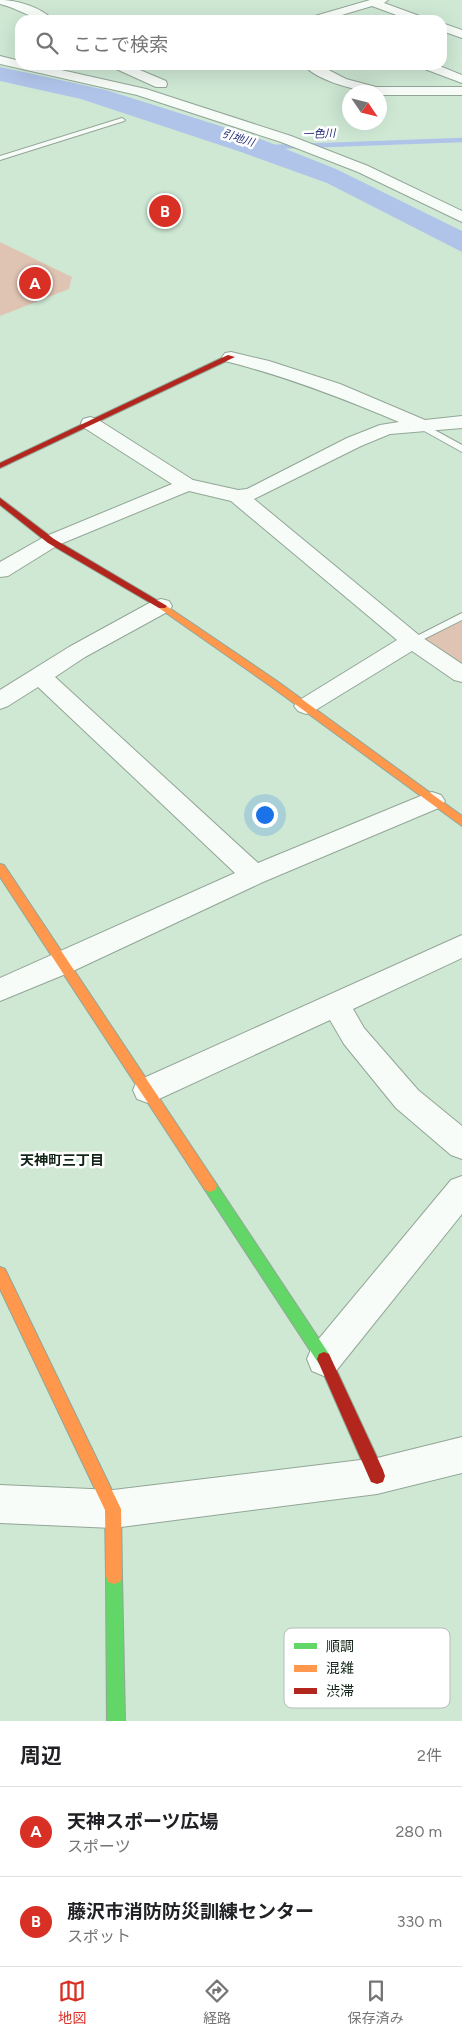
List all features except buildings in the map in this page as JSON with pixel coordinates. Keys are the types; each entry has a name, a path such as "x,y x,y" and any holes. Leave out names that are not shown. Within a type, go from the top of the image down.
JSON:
{"street":[{"path":"0,0 20,6 37,15"},
{"path":"330,15 378,2 409,15"},
{"path":"447,29 462,34"},
{"path":"0,60 15,63"},
{"path":"47,70 112,84 297,143 363,169 462,218"},
{"path":"129,70 170,88 225,119"},
{"path":"319,70 342,82 376,91 462,91"},
{"path":"439,70 462,79"},
{"path":"0,466 231,357 263,365 334,388 420,425"},
{"path":"90,423 187,485 238,496 252,494 354,442 387,429 462,422"},
{"path":"0,570 51,541 187,485"},
{"path":"238,496 412,641 462,675"},
{"path":"0,501 51,541 161,606 306,706 462,822"},
{"path":"0,701 39,675 161,606"},
{"path":"306,706 412,641"},
{"path":"39,675 254,875"},
{"path":"0,990 254,875 432,801"},
{"path":"0,868 324,1359 377,1476"},
{"path":"148,1090 462,946"},
{"path":"336,1005 354,1036 407,1099 462,1145"},
{"path":"324,1359 462,1190"},
{"path":"0,1274 113,1509 116,1721"},
{"path":"0,1504 113,1509 377,1476 462,1455"}],"lane":[{"path":"0,158 122,120"},
{"path":"420,425 462,449"},
{"path":"412,641 462,616"}],"shaded area":[{"path":"0,242 72,277 69,289 0,316"},
{"path":"462,616 462,675 412,641"}],"water":[{"name":"引地川","path":"0,67 106,90 258,138 336,169 462,231 462,252 327,183 238,151 81,99 0,81"}],"waterway":[{"name":"一色川","path":"272,147 462,140"}],"traffic: fast":[{"path":"210,1186 324,1359"},
{"path":"114,1576 116,1721"}],"traffic: slow":[{"path":"162,606 273,683 462,822"},
{"path":"0,868 210,1186"},
{"path":"0,1274 113,1509 114,1576"}],"traffic: jam":[{"path":"0,466 231,357"},
{"path":"0,501 51,541 162,606"},
{"path":"324,1359 377,1476"}],"place":[{"name":"藤沢市消防防災訓練センター","path":"165,211"},
{"name":"天神スポーツ広場","path":"35,283"}],"district":[{"name":"天神町三丁目","path":"62,1160"}]}
